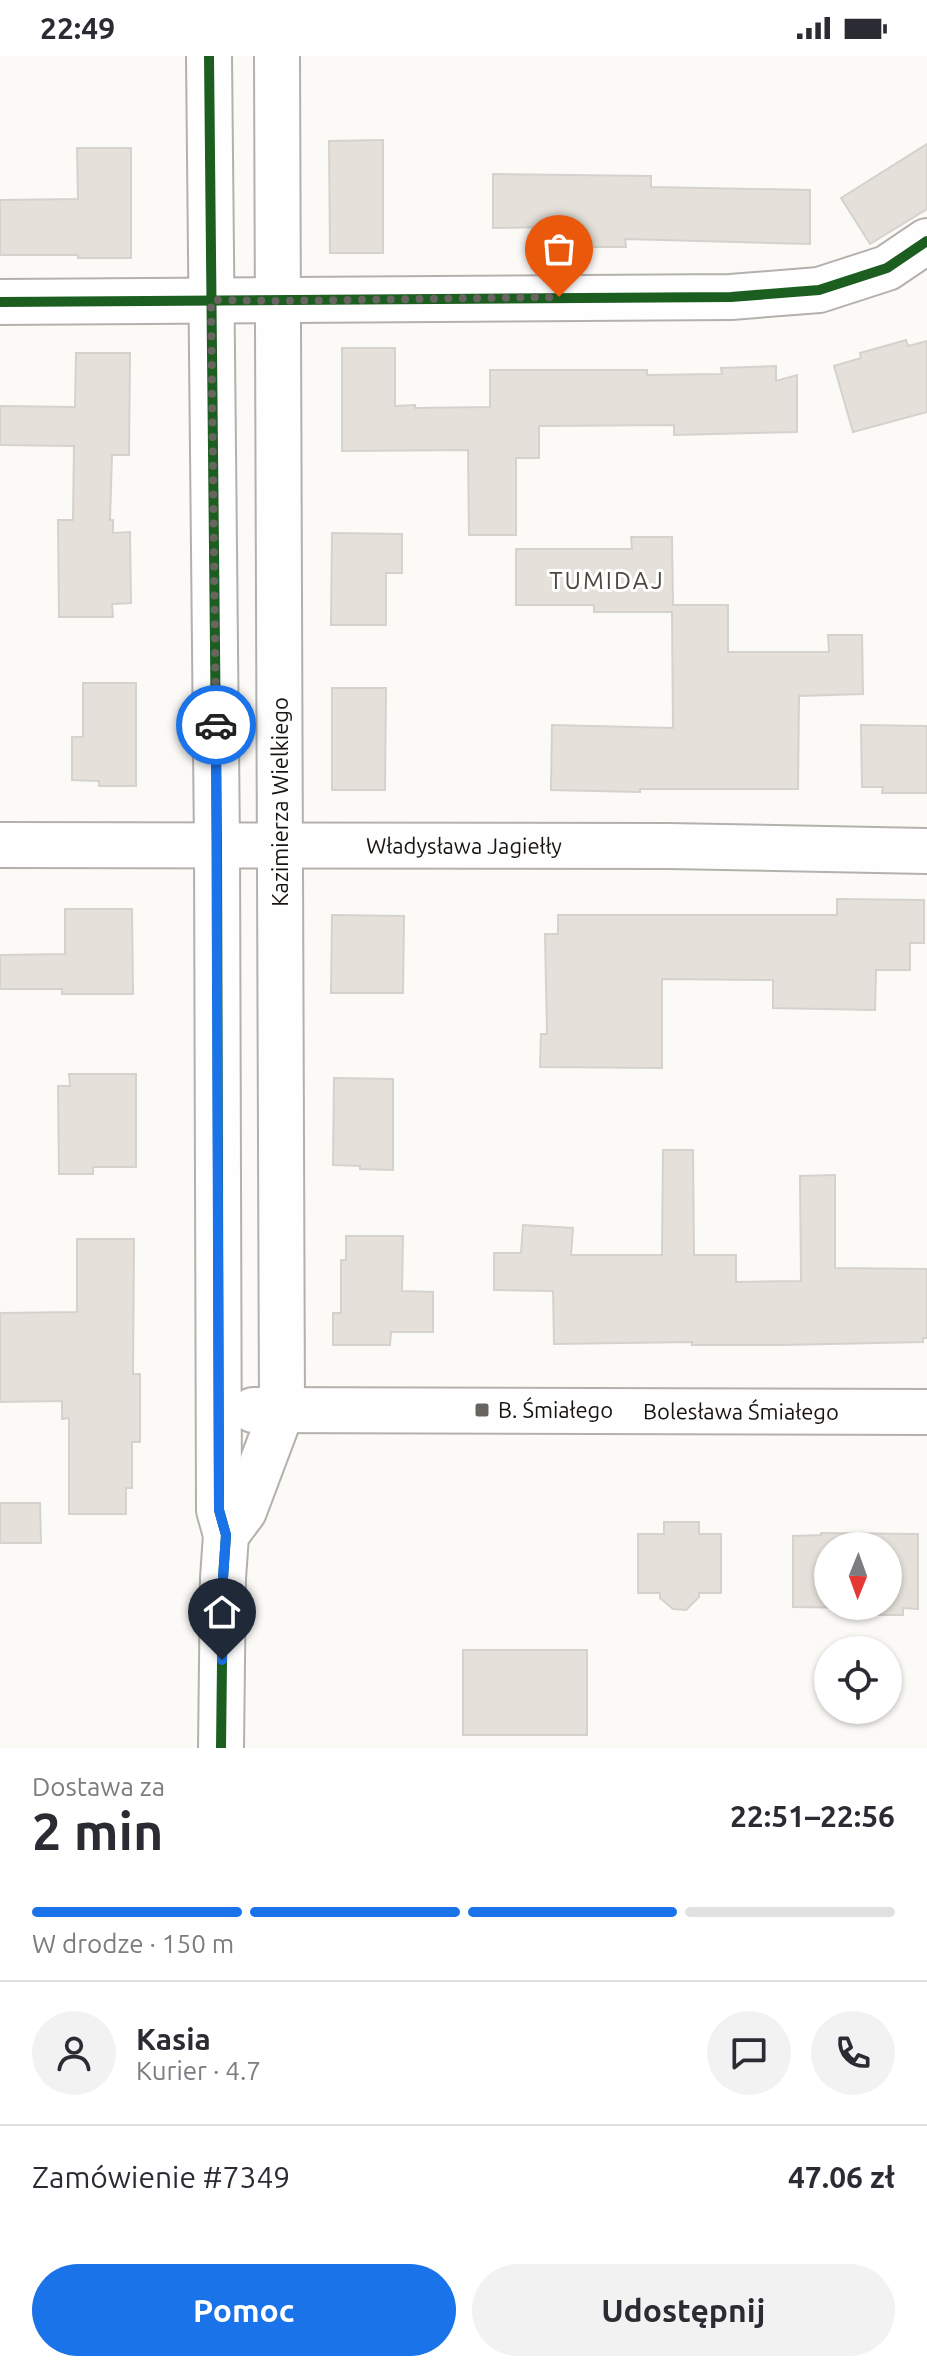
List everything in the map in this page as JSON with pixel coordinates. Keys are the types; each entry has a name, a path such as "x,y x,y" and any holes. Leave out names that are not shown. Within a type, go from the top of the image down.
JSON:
{"street":[{"name":"Kazimierza Wielkiego","path":"209,56 217,845 219,1510 226,1535 221,1748"},
{"name":"Kazimierza Wielkiego","path":"226,1535 244,1511 282,1410 277,56"},
{"path":"0,302 731,297 819,290 887,268 927,241"},
{"name":"Władysława Jagiełły","path":"0,845 669,846 927,851"},
{"name":"Bolesława Śmiałego","path":"219,1411 927,1412"}],"building":[{"path":"383,140 383,253 330,253 329,141"},
{"path":"927,144 927,209 870,244 841,198"},
{"path":"77,148 131,148 131,258 0,255 0,200 78,199"},
{"path":"493,174 651,176 651,187 810,190 810,244 625,239 626,247 558,247 558,227 493,228"},
{"path":"906,340 908,346 927,341 927,412 853,432 834,366 861,358 860,353"},
{"path":"342,348 395,348 395,406 415,405 415,408 490,407 490,370 647,370 647,375 722,374 721,368 776,366 776,381 797,375 797,432 674,435 674,425 539,426 539,458 516,458 516,535 469,535 468,450 342,451"},
{"path":"76,353 130,353 129,455 112,455 110,520 113,520 113,533 130,532 131,603 112,604 113,617 59,617 58,520 73,520 74,446 0,445 0,406 75,407"},
{"path":"332,533 402,534 402,573 386,573 386,625 331,625"},
{"path":"631,537 672,537 673,605 728,605 728,652 829,652 828,635 862,635 863,694 799,696 798,789 551,790 552,725 673,728 672,612 594,612 594,605 516,605 516,549 632,549"},
{"path":"83,683 136,683 136,786 99,786 99,781 72,780 72,737 83,737"},
{"path":"332,688 386,688 385,790 332,790"},
{"path":"861,725 927,726 927,793 882,793 883,787 862,787"},
{"path":"837,899 924,900 924,943 910,943 910,970 876,970 875,1010 773,1008 773,980 662,979 662,1068 540,1067 541,1034 547,1034 545,934 558,934 558,915 837,915"},
{"path":"65,909 132,909 133,994 62,994 62,989 0,989 0,955 65,954"},
{"path":"332,915 404,916 403,993 331,993"},
{"path":"69,1074 136,1074 136,1167 93,1167 93,1174 59,1174 58,1086 70,1086"},
{"path":"334,1078 393,1079 393,1170 333,1165"},
{"path":"663,1150 693,1150 694,1255 736,1255 736,1282 801,1281 800,1176 835,1175 835,1268 927,1269 927,1338 923,1338 923,1342 782,1345 692,1345 692,1342 554,1344 553,1291 494,1290 494,1253 521,1253 523,1225 573,1228 571,1255 662,1255"},
{"path":"346,1236 403,1236 402,1291 433,1292 433,1332 391,1332 390,1345 333,1345 333,1313 341,1313 341,1260 346,1260"},
{"path":"77,1239 134,1239 133,1374 140,1374 140,1442 132,1442 132,1488 126,1488 126,1514 69,1514 69,1418 62,1419 62,1401 0,1402 0,1313 77,1312"},
{"path":"0,1503 40,1503 41,1543 0,1543"},
{"path":"664,1522 699,1522 699,1534 721,1534 721,1593 699,1593 699,1597 686,1610 673,1609 660,1598 660,1593 638,1593 638,1534 664,1534"},
{"path":"902,1534 918,1534 918,1609 903,1608 903,1615"},
{"path":"814,1535 814,1607 793,1607 793,1536"},
{"path":"463,1650 587,1650 587,1735 463,1735"}],"cycle path":[{"path":"209,56 217,845 219,1510 226,1535 221,1748"},
{"path":"0,302 731,297 819,290 887,268 927,241"}],"way so far":[{"path":"216,725 211,300 559,297"}],"place":[{"name":"B. Śmiałego","path":"482,1410"}],"district":[{"name":"TUMIDAJ","path":"607,581"}],"route":[{"path":"216,725 219,1510 226,1535 222,1660"}]}
